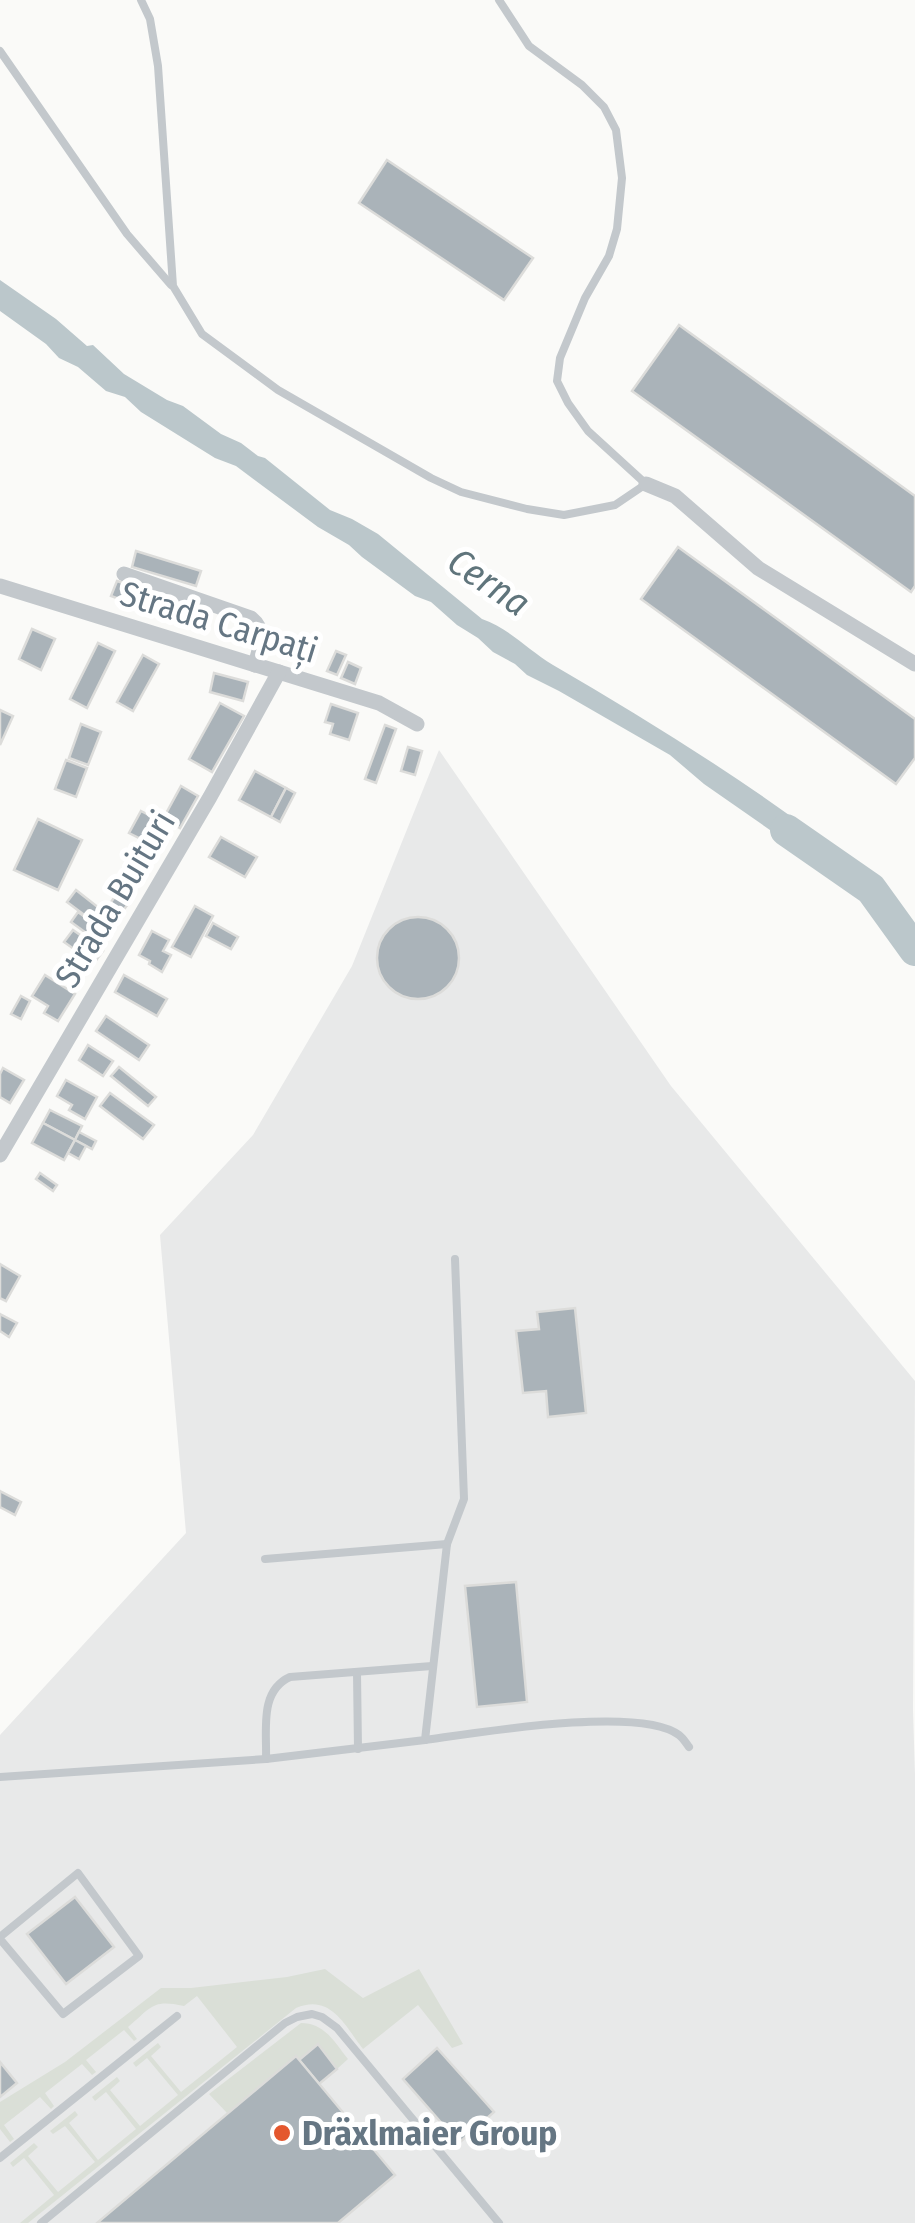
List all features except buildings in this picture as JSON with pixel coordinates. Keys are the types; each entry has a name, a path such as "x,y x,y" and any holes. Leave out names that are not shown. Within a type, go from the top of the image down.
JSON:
{"street":[{"path":"646,484 675,496 758,568 915,664"},
{"path":"124,574 250,618 262,632 255,665"},
{"name":"Strada Carpați","path":"0,586 379,703 416,724"},
{"name":"Strada Buituri","path":"0,1155 280,672"}],"lane":[{"path":"141,0 150,19 158,66 172,286"},
{"path":"0,50 116,219 172,286 202,334 278,390 431,478 461,492 564,515 615,505 646,484 588,431 558,381 560,358 618,229 622,178 616,130 604,107 582,85 529,46 499,0"},
{"path":"425,1740 447,1544 464,1499 455,1259"},
{"path":"265,1559 447,1544"},
{"path":"266,1760 267,1704 279,1682 290,1676 432,1666"},
{"path":"357,1673 358,1748"},
{"path":"0,1778 266,1760 552,1723 645,1723 678,1734 690,1747"},
{"path":"78,1873 139,1956 64,2014 0,1938 78,1873"},
{"path":"40,2223 285,2023 312,2014 329,2022 346,2039 499,2223"},
{"path":"0,2158 177,2016"}],"shaded area":[{"path":"0,280 87,346 93,345 124,374 265,458 330,510 378,534 482,619 695,751 831,846 816,862 704,784 670,755 493,652 431,602 415,596 236,466 215,458 141,412 125,397 106,391 0,311"},
{"path":"439,750 671,1086 915,1381 915,2223 0,2223 0,1735 186,1533 160,1235 253,1135 352,966"},
{"path":"325,1969 363,1998 419,1969 463,2044 452,2048 418,2005 363,2049 328,2008 296,2008 28,2223 20,2223 54,2195 24,2158 13,2167 10,2163 34,2143 38,2147 28,2156 58,2192 95,2162 65,2126 53,2134 50,2131 75,2111 78,2115 69,2123 98,2160 136,2129 106,2092 95,2101 92,2097 117,2077 120,2081 110,2090 140,2126 178,2095 147,2058 136,2067 133,2063 158,2043 161,2047 151,2056 181,2092 237,2047 197,1996 184,2006 159,2004 128,2027 137,2039 134,2041 124,2030 86,2060 96,2072 92,2075 82,2064 45,2093 54,2106 51,2109 40,2097 4,2125 14,2139 10,2142 0,2129 0,2102 65,2062 161,1988 287,1977"},
{"path":"301,2023 323,2030 348,2059 337,2069 317,2044 299,2060 295,2057 227,2113 209,2094"}],"waterway":[{"name":"Cerna","path":"786,830 871,889 915,950"}],"place":[{"name":"Dräxlmaier Group","path":"282,2133"}]}
